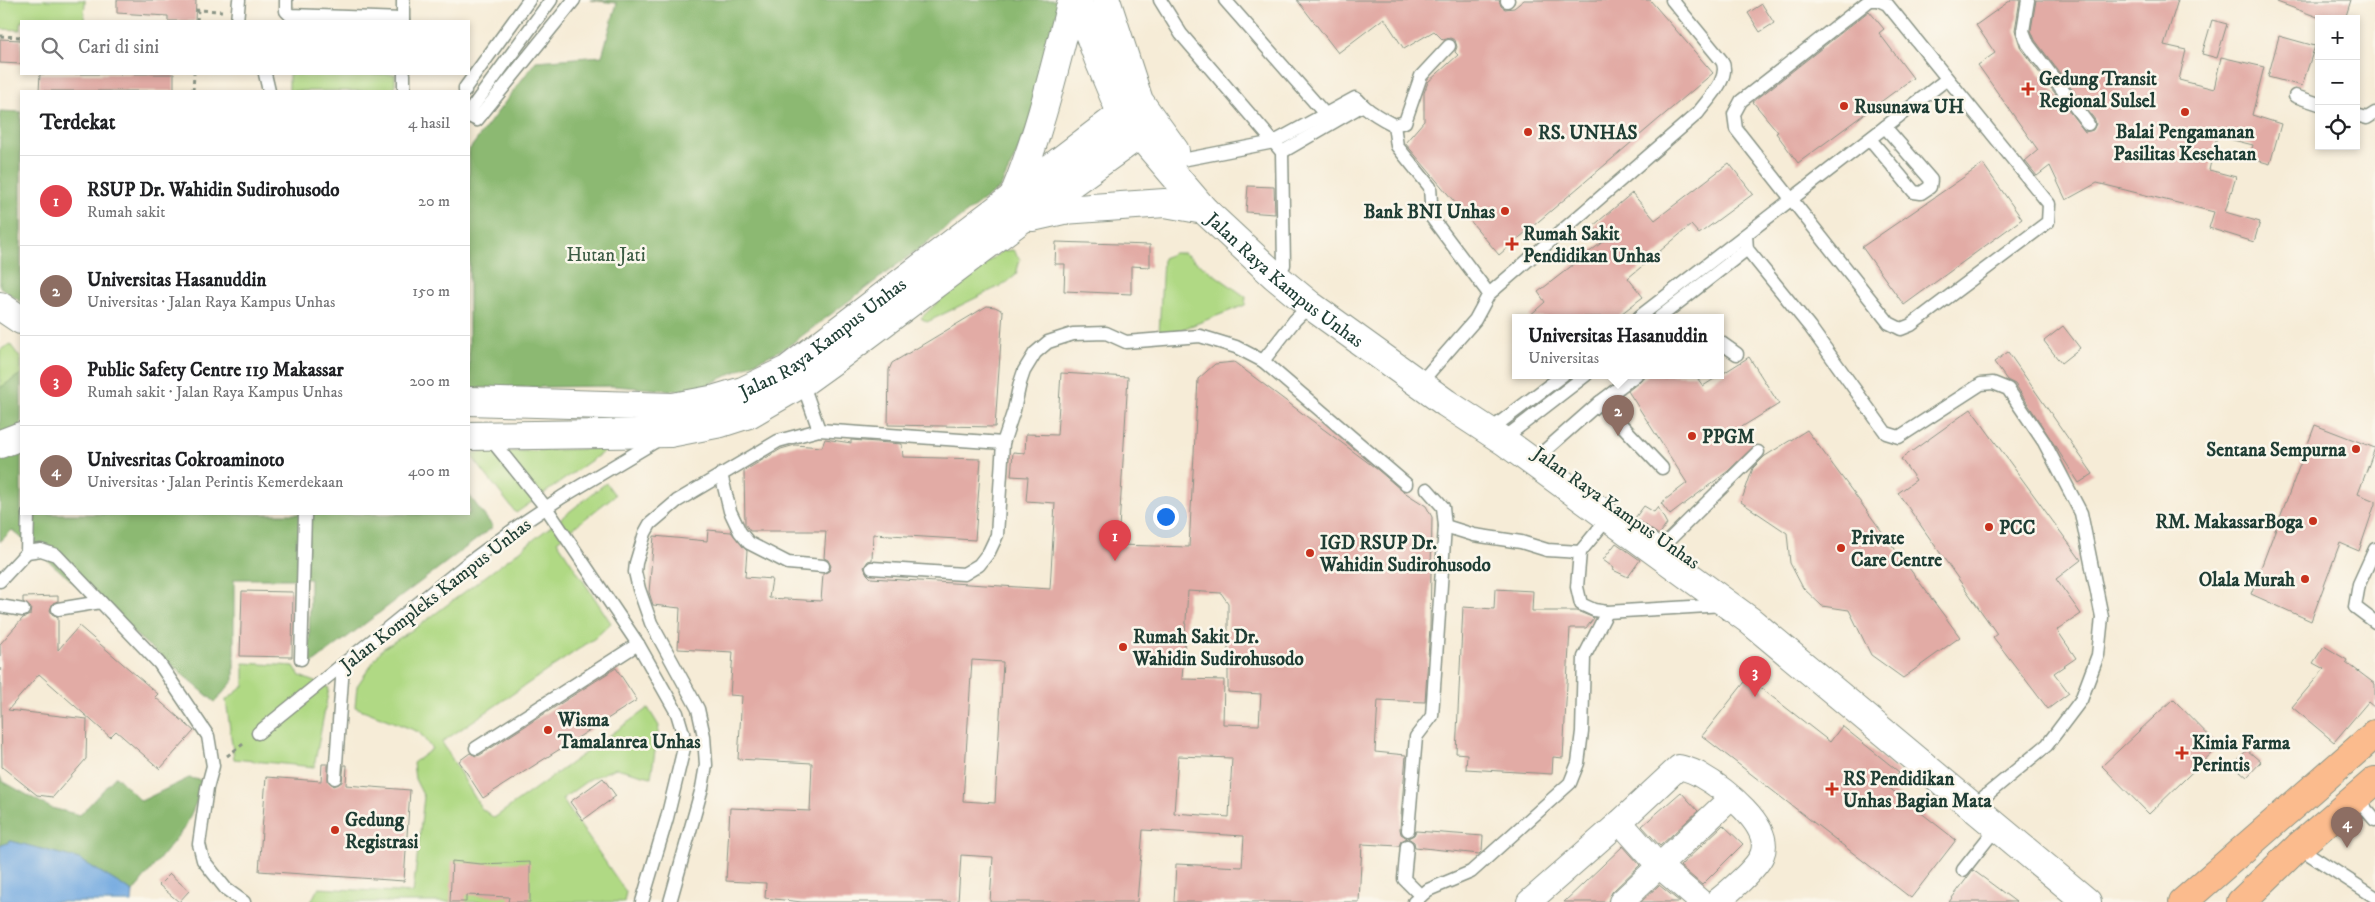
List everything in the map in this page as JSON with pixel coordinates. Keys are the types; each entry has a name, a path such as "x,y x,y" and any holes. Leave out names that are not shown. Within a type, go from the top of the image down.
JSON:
{"highway":[{"path":"2184,902 2375,734"},
{"path":"2242,902 2298,846 2366,790"}],"street":[{"path":"1016,208 1072,0"},
{"name":"Jalan Raya Kampus Unhas","path":"1077,0 1098,58 1130,107 1148,129 1204,210 1306,296 1446,402 1501,433"},
{"name":"Jalan Raya Kampus Unhas","path":"1106,0 1130,107"},
{"name":"Jalan Raya Kampus Unhas","path":"479,436 670,433 721,423 748,414 799,385 1016,208 1130,107"},
{"path":"1016,208 1148,129"},
{"name":"Jalan Raya Kampus Unhas","path":"1148,129 1182,160 1218,201 1284,265 1306,296 1428,374 1501,433 1667,542 1997,827 2087,902"},
{"path":"1016,208 1063,210 1166,203 1204,210"},
{"name":"Jalan Raya Kampus Unhas","path":"470,400 673,407 716,400 743,392 787,370 1016,208"},
{"path":"0,306 20,319"},
{"path":"0,444 20,436"},
{"name":"Jalan Raya Kampus Unhas","path":"1537,458 1608,518 1746,611 1984,797 2109,902"},
{"path":"1529,902 1679,767 1700,775 1731,798 1750,815 1760,829 1765,844 1762,857 1729,899"},
{"path":"1621,902 1731,798"},
{"path":"1620,822 1659,866 1701,902"}],"lane":[{"path":"286,0 286,11 290,15 403,20 403,0"},
{"path":"466,90 465,88 528,0"},
{"path":"470,111 552,0"},
{"path":"470,116 477,120 574,0"},
{"path":"1160,0 1181,34 1278,147 1284,265"},
{"path":"1225,0 1325,114"},
{"path":"1428,374 1474,320 1489,294 1698,113 1723,78 1725,66 1722,61 1672,0"},
{"path":"1870,0 1878,0 1887,4 2048,204 2048,222 1911,325 1901,329 1890,323 1791,201 1736,129 1734,114 1740,101 1870,0"},
{"path":"2028,0 2023,20 2023,31 2028,44 2088,124"},
{"path":"1278,147 1325,114 1355,98 1360,100 1363,105 1381,119 1394,125 1405,122 1421,76 1449,46"},
{"path":"265,75 269,90"},
{"path":"404,75 404,90"},
{"path":"1643,314 1947,79"},
{"path":"2295,96 2315,103"},
{"path":"1182,160 1278,147 1363,105"},
{"path":"2360,116 2367,118 2375,113"},
{"path":"1394,125 1397,146 1430,187 1432,218 1489,294"},
{"path":"1870,139 1914,192 1921,193 1930,186 1930,180 1885,127"},
{"path":"1746,236 1747,249 1810,327 1886,433 1899,437 1981,384 1993,383 2008,389 2039,434 2082,513 2102,618 2098,655 2082,700 2047,745 1984,797"},
{"path":"1664,314 1747,249"},
{"path":"1263,361 1295,320 1306,296"},
{"path":"872,568 964,574 979,565 989,552 997,535 1003,443 1024,371 1040,348 1073,334 1106,333 1126,342 1200,336 1236,347 1263,361 1406,484"},
{"path":"1724,345 1737,354"},
{"path":"1501,433 1559,379"},
{"path":"1501,433 1580,379"},
{"path":"1537,458 1600,402 1631,379"},
{"path":"799,385 807,396 820,430"},
{"path":"1600,402 1662,468"},
{"path":"670,902 702,788 706,765 704,736 698,709 644,607 635,572 645,533 650,524 677,501 778,441 820,430 1003,443"},
{"name":"Jalan Kompleks Kampus Unhas","path":"258,733 468,563 562,497 670,433"},
{"path":"479,436 547,509 638,644 677,713 683,733 684,748 667,818 642,902"},
{"path":"1667,542 1758,452"},
{"path":"721,474 730,511 740,532 749,543 788,563 824,566"},
{"path":"1408,830 1416,737 1432,716 1445,526 1443,508 1427,489"},
{"path":"0,581 27,552 28,515"},
{"path":"301,659 304,515"},
{"path":"1608,518 1580,552 1577,587 1581,604 1594,610 1607,612 1746,611"},
{"path":"1445,526 1474,535 1521,542 1547,550 1580,552"},
{"path":"2375,549 2359,584 2354,607 2375,622"},
{"path":"27,552 48,551 56,555 168,674 208,736 213,766 207,788 199,844 205,866 226,889 244,902"},
{"path":"58,609 101,602"},
{"path":"0,606 23,610"},
{"path":"1407,846 1404,879 1417,899 1428,890 1471,872 1570,783 1578,763 1581,740 1584,657 1607,612"},
{"path":"476,748 638,644"},
{"path":"335,778 343,665"},
{"path":"2366,790 2375,820"},
{"path":"1963,870 1997,827"},
{"path":"2298,846 2375,897"}],"path":[{"path":"197,20 197,10 238,11"},
{"path":"0,36 20,37"},
{"path":"193,90 194,75"},
{"path":"213,766 258,733"}],"green space":[{"path":"0,0 85,0 84,20 20,20 20,30 0,29"},
{"name":"Hutan Jati","path":"590,0 1061,0 1031,124 1000,188 787,347 693,392 614,386 470,388 470,149 536,61 602,56 617,3"},
{"path":"289,75 395,75 395,90 289,90"},
{"path":"0,111 20,112 20,301 0,287"},
{"path":"1013,250 1020,259 1016,275 1006,283 927,322 921,318 941,299 1002,251"},
{"path":"1174,253 1184,253 1246,297 1245,305 1162,337 1159,334 1163,258"},
{"path":"10,344 20,358 20,375 0,388 0,350"},
{"path":"20,375 20,427 0,437 0,388"},
{"path":"20,440 20,515 470,515 470,496 493,527 309,666 310,579 234,579 234,680 215,702 12,530 0,542 0,447"},
{"path":"609,448 516,513 470,453"},
{"path":"606,483 615,495 557,541 611,623 595,638 442,742 481,808 494,818 648,708 659,726 651,777 616,768 590,779 562,799 626,892 624,902 311,902 318,888 413,893 424,797 415,779 413,763 432,749 419,732 355,707 357,686 382,649 420,625"},
{"path":"244,663 294,666 300,676 329,688 314,767 234,759 226,700 244,686"},
{"path":"116,776 141,801 189,778 206,781 185,827 133,892 79,859 11,841 0,846 0,777 2,781 51,808 80,815"}],"water":[{"path":"11,841 79,859 133,892 132,902 0,902 0,846"}],"building":[{"path":"117,0 196,0 195,20 168,20 168,16 117,13"},
{"name":"RS. UNHAS","path":"1297,0 1499,0 1501,6 1505,9 1514,8 1524,0 1650,0 1713,73 1499,255 1405,143 1424,121 1424,93 1428,82 1458,55 1455,52 1457,47 1455,40 1450,38 1443,40 1434,31 1404,49 1384,18 1338,53"},
{"path":"2011,0 2020,0 2015,30 2021,49 2085,132 2093,130 2096,124 2095,120 2035,40 2031,30 2036,0 2178,0 2164,45 2186,50 2179,80 2214,89 2221,57 2264,67 2252,115 2281,124 2270,164 2249,158 2253,145 2217,136 2209,170 2236,177 2225,212 2260,222 2254,242 2209,228 2214,212 2097,183 2066,200 2050,166 2037,176 2025,161 2038,150 1978,65 1995,53 1976,25"},
{"path":"2277,0 2351,0 2346,15 2315,16 2277,2"},
{"path":"1762,4 1774,23 1760,32 1748,13"},
{"path":"1869,11 1884,29 1879,33 1913,78 1798,163 1776,133 1778,132 1753,102"},
{"path":"2212,20 2227,24 2217,58 2202,54"},
{"path":"2279,36 2315,46 2302,86 2268,77"},
{"path":"0,39 20,40 20,64 0,63"},
{"path":"40,75 174,75 174,90 39,90"},
{"path":"1729,163 1753,194 1699,234 1691,225 1628,278 1643,297 1621,314 1531,314 1545,302 1538,292 1605,240 1593,226 1632,193 1655,220"},
{"path":"1983,164 2022,219 1904,305 1862,247"},
{"path":"1248,186 1274,187 1275,214 1246,212"},
{"path":"1056,242 1150,245 1150,267 1131,266 1131,294 1064,291 1065,264 1055,264"},
{"path":"987,306 1003,311 995,427 888,425 889,370 892,363"},
{"path":"2063,326 2080,348 2061,363 2044,341"},
{"path":"2008,352 2093,474 2079,483 2015,384 2007,380 1994,362"},
{"name":"PPGM","path":"1749,357 1779,404 1740,428 1755,445 1728,471 1670,515 1661,503 1687,483 1628,391 1643,379 1698,379 1703,386 1714,379 1724,379 1724,373"},
{"path":"1234,362 1378,470 1401,490 1426,506 1432,517 1430,627 1425,702 1378,700 1375,752 1406,755 1400,829 1401,834 1407,838 1401,841 1399,846 1362,844 1359,902 1174,902 1176,864 1242,867 1244,836 1143,830 1137,902 990,902 993,857 961,855 958,902 802,902 765,898 766,883 726,881 730,808 810,811 812,763 738,759 742,696 730,695 733,652 678,649 680,608 653,605 649,592 654,536 707,541 708,530 731,532 747,551 745,577 772,579 769,598 821,601 823,574 829,571 831,566 828,560 824,558 826,531 750,531 745,524 744,471 781,449 795,445 822,447 825,439 851,443 851,440 902,444 903,457 981,459 975,540 873,534 872,560 868,561 864,567 871,578 1050,589 1055,503 1026,501 1028,477 1011,476 1013,452 1025,453 1026,434 1057,435 1061,373 1128,377 1118,545 1189,547 1198,379 1215,364","holes":["1188,591 1221,593 1228,603 1228,692 1261,694 1259,725 1223,724 1224,680 1182,679","972,660 1003,662 995,803 963,801","1178,756 1232,758 1229,817 1174,813"]},
{"name":"PCC","path":"1971,409 2081,560 2056,579 2081,614 2057,630 2076,658 2054,673 2069,693 2048,709 1993,637 1997,634 1898,493 1916,480 1901,459"},
{"name":"RM. MakassarBoga","path":"2315,425 2375,448 2358,494 2375,501 2375,504 2359,551 2340,543 2311,621 2251,594"},
{"name":"Private Care Centre","path":"1807,430 1960,637 1903,678 1871,655 1849,610 1822,606 1803,588 1790,563 1787,533 1741,502 1753,468 1765,456"},
{"path":"1644,506 1654,512 1658,507 1667,524 1659,535 1635,518"},
{"path":"1616,543 1640,560 1628,577 1613,570 1614,568 1603,560"},
{"path":"1495,589 1533,591 1532,611 1577,611 1594,618 1586,628 1570,628 1563,758 1553,757 1552,774 1466,769 1467,754 1456,753 1463,607 1494,609"},
{"path":"242,591 293,592 292,657 240,656"},
{"path":"58,596 58,601 53,603 50,610 52,614 58,617 58,650 79,626 158,694 155,697 194,731 160,769 116,731 110,737 39,674 8,710 87,719 86,759 53,797 37,795 2,767 0,644 23,618 30,615 31,608 23,602 23,597"},
{"path":"2324,646 2347,660 2346,662 2375,684 2375,708 2368,702 2334,742 2292,707 2324,669 2313,663"},
{"name":"Wisma Tamalanrea Unhas","path":"616,668 637,700 483,798 459,761 470,753 476,756 480,755"},
{"path":"1748,678 1830,742 1842,726 1899,772 1888,787 1956,840 1911,898 1702,736"},
{"path":"2173,699 2219,746 2149,814 2102,766"},
{"path":"2247,750 2261,762 2247,777 2233,765"},
{"name":"Gedung Registrasi","path":"322,764 328,764 328,781 334,786 342,782 344,765 347,765 346,785 410,790 404,881 259,871 266,777 321,781"},
{"path":"603,778 616,796 583,820 570,802"},
{"path":"1681,792 1698,811 1660,846 1642,826"},
{"path":"1723,825 1743,844 1702,885 1680,866"},
{"path":"1416,831 1483,836 1482,851 1479,854 1415,847 1414,842 1408,838 1414,835"},
{"path":"1623,846 1640,865 1612,892 1608,902 1564,902"},
{"path":"452,861 481,864 530,862 530,902 508,902 509,897 466,895 466,902 450,902"},
{"path":"1973,870 2016,902 1949,902"},
{"path":"170,874 189,891 179,902 159,885"},
{"path":"1659,885 1680,902 1641,902"}],"place":[{"name":"Gedung Transit Regional Sulsel","path":"2028,89"},
{"name":"Rusunawa UH","path":"1844,106"},
{"name":"Balai Pengamanan Pasilitas Kesehatan","path":"2185,112"},
{"name":"RS. UNHAS","path":"1528,132"},
{"name":"Bank BNI Unhas","path":"1505,211"},
{"name":"Rumah Sakit Pendidikan Unhas","path":"1512,244"},
{"name":"Universitas Hasanuddin","path":"1618,436"},
{"name":"PPGM","path":"1692,436"},
{"name":"Sentana Sempurna","path":"2356,449"},
{"name":"RM. MakassarBoga","path":"2313,521"},
{"name":"PCC","path":"1989,527"},
{"name":"Private Care Centre","path":"1841,548"},
{"name":"IGD RSUP Dr. Wahidin Sudirohusodo","path":"1310,553"},
{"name":"RSUP Dr. Wahidin Sudirohusodo","path":"1115,561"},
{"name":"Olala Murah","path":"2305,579"},
{"name":"Rumah Sakit Dr. Wahidin Sudirohusodo","path":"1123,647"},
{"name":"Public Safety Centre 119 Makassar","path":"1755,697"},
{"name":"Wisma Tamalanrea Unhas","path":"548,730"},
{"name":"Kimia Farma Perintis","path":"2182,753"},
{"name":"RS Pendidikan Unhas Bagian Mata","path":"1832,789"},
{"name":"Gedung Registrasi","path":"335,830"},
{"name":"Univesritas Cokroaminoto","path":"2347,848"}]}
